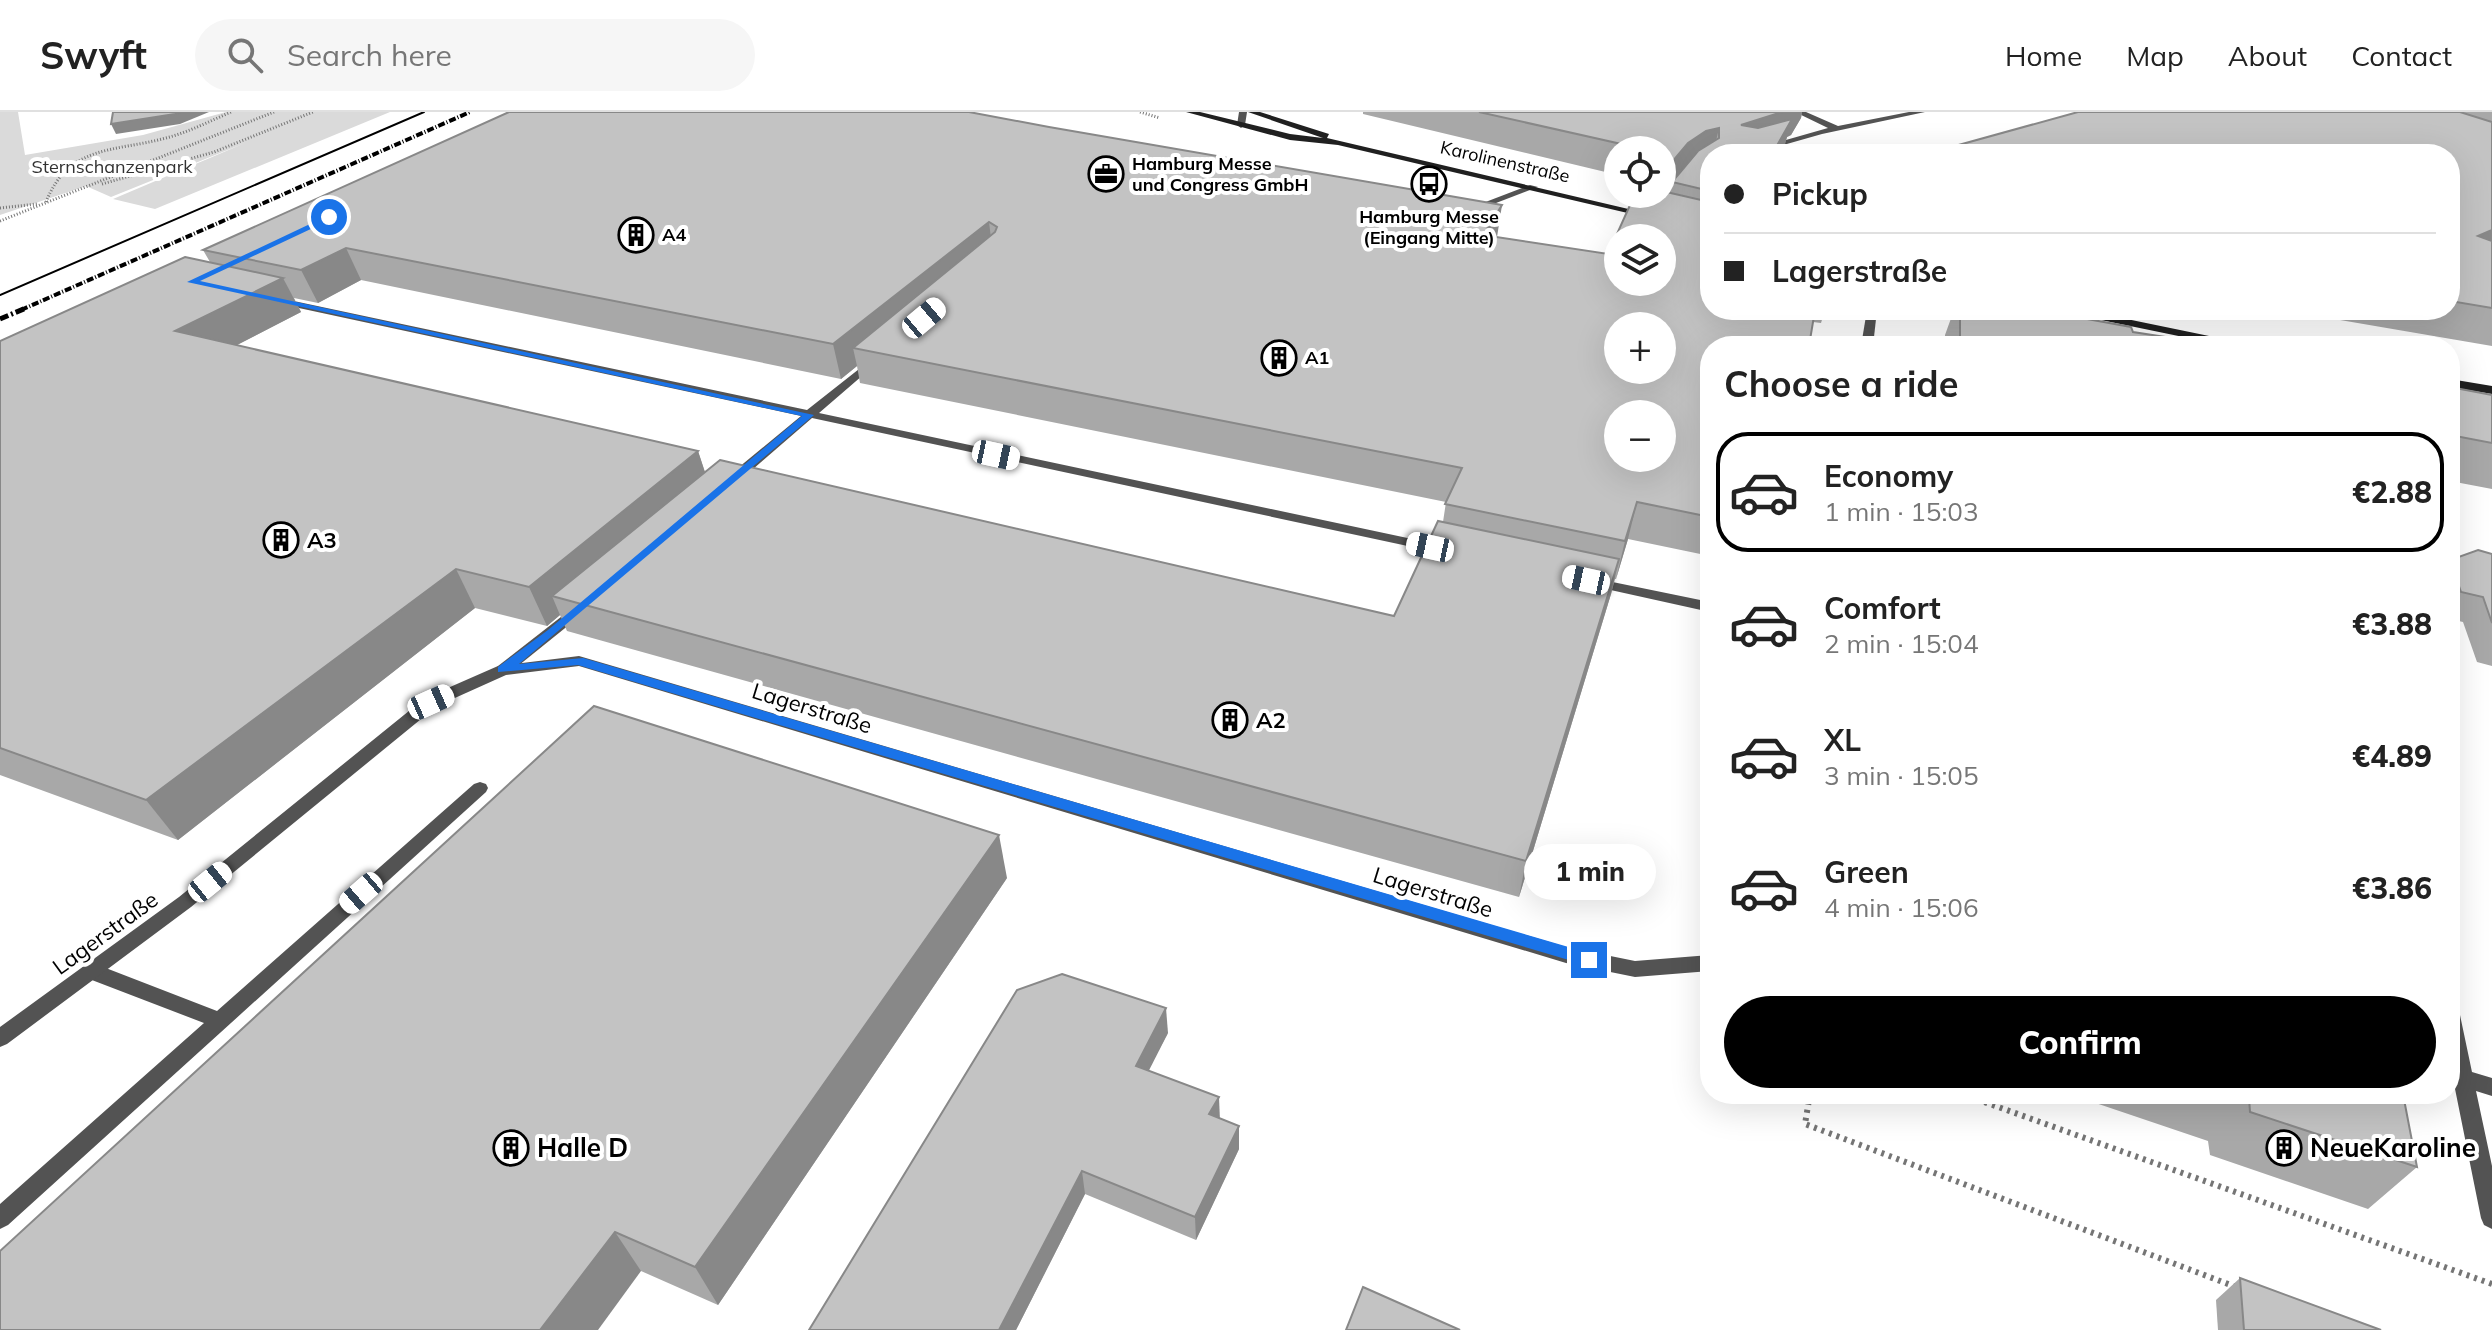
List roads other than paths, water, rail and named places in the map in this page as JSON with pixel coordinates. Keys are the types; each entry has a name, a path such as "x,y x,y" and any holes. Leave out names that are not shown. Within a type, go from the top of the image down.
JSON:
{"main road":[{"name":"Karolinenstraße","path":"1190,112 1290,137 1338,142 1654,217"},
{"name":"Karolinenstraße","path":"1252,112 1308,128 1338,142"},
{"path":"2116,320 2194,336"},
{"path":"2460,385 2492,390"}],"street":[{"path":"1241,125 1243,112"},
{"path":"1799,112 1839,130"},
{"path":"1782,144 1921,112"},
{"path":"1453,212 1533,187"},
{"path":"1654,217 1661,208"},
{"path":"253,295 1462,554"},
{"path":"716,494 890,347"},
{"path":"1586,580 1700,605"},
{"path":"503,670 587,603"},
{"name":"Lagerstraße","path":"0,1038 185,902 431,702 503,670 579,661 1566,955 1635,969 1700,964"},
{"path":"0,1218 480,788"},
{"path":"91,971 218,1020"},
{"path":"2460,1063 2492,1218"},
{"path":"2463,1078 2492,1087"}],"tram line":[{"path":"0,295 424,112"}],"railway":[{"path":"21,310 470,112"},
{"path":"0,319 26,308"}],"place":[{"name":"Hamburg Messe und Congress GmbH","path":"1106,174"},
{"name":"Hamburg Messe (Eingang Mitte)","path":"1429,184"},
{"name":"A4","path":"636,235"},
{"name":"A1","path":"1279,358"},
{"name":"A3","path":"281,540"},
{"name":"A2","path":"1230,720"},
{"name":"Halle D","path":"511,1148"},
{"name":"NeueKaroline","path":"2284,1148"}],"park label":[{"name":"Sternschanzenpark","path":"112,167"}]}
